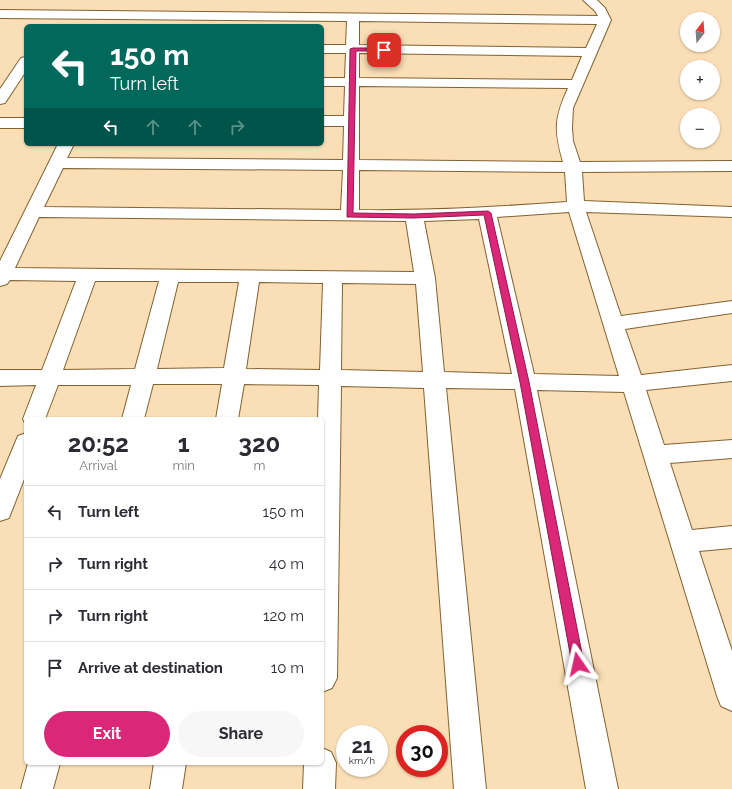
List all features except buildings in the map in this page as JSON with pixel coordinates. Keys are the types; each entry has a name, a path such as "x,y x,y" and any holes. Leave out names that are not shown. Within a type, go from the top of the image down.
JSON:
{"street":[{"path":"124,24 134,0"},
{"path":"589,0 599,7 604,13 605,20 566,108 564,128 565,141 573,167 576,206 682,542 727,663 732,696"},
{"path":"0,14 353,16 605,20"},
{"path":"50,24 57,14"},
{"path":"350,215 353,16"},
{"path":"324,49 591,52"},
{"path":"0,100 24,64"},
{"path":"324,82 576,84"},
{"path":"324,121 351,121"},
{"path":"0,123 24,123"},
{"path":"65,146 2,277 88,275 425,278"},
{"path":"57,163 573,167 732,166"},
{"path":"33,212 414,216 488,213 576,206 732,212"},
{"path":"488,213 525,382 602,789"},
{"path":"414,216 425,278 470,789"},
{"path":"35,417 88,275"},
{"path":"134,417 170,276"},
{"path":"227,417 250,276"},
{"path":"324,611 333,277"},
{"path":"613,324 732,307"},
{"path":"0,378 234,376 632,384 732,373"},
{"path":"0,511 24,447"},
{"path":"655,455 732,449"},
{"path":"682,542 732,537"},
{"path":"37,789 43,765"},
{"path":"166,789 170,765"},
{"path":"319,789 320,765"}],"route":[{"path":"384,50 353,49 350,215 414,216 488,213 525,382 578,664"}]}
